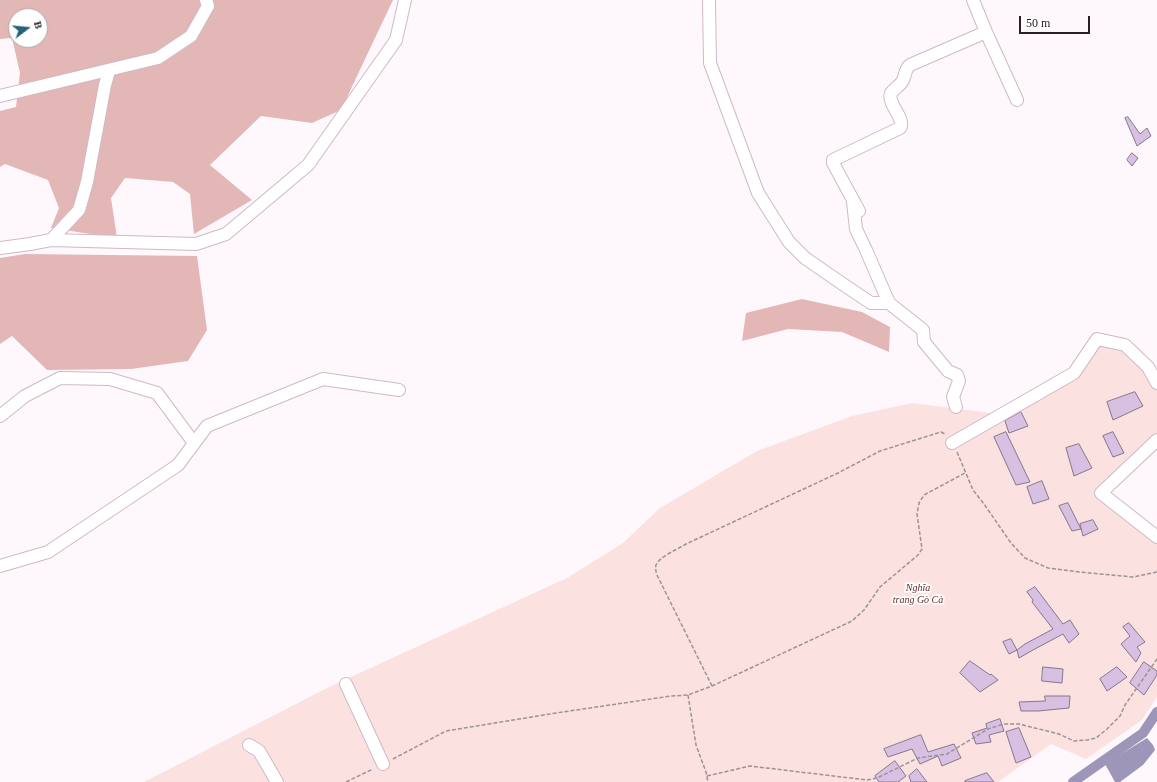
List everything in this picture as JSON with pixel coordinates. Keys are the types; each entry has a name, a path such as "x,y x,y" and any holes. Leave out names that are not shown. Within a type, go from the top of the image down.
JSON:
{"street":[{"path":"0,96 158,58 191,36 208,6 206,0"},
{"path":"0,248 51,240 196,244 226,234 308,165 396,40 405,0"},
{"path":"709,0 710,63 758,193 789,242 805,258 871,303 889,303"},
{"path":"973,0 1017,100"},
{"path":"859,211 833,162 834,160 900,128 901,121 891,101 891,94 904,79 907,68 986,32"},
{"path":"51,240 79,210 87,182 105,85 109,71"},
{"path":"852,199 856,229 889,303 923,330 924,342 948,371 957,375 959,381 953,397 956,407"},
{"path":"952,443 1074,372 1097,339 1125,345 1148,367 1157,383"},
{"path":"0,416 24,396 60,378 110,379 157,393 194,443"},
{"path":"0,566 48,552 178,465 207,426 323,379 399,390"},
{"path":"1157,440 1101,492 1157,537"},
{"path":"346,684 382,764"},
{"path":"249,745 259,751 277,782"}],"path":[{"path":"712,686 657,574 655,569 656,564 664,556 686,544 838,473 880,451 941,432 947,435 955,448 973,490 1011,543 1025,558 1048,568 1080,572 1133,577 1157,572"},
{"path":"346,782 446,732 556,713 671,696 688,695 712,686 852,621 864,610 880,587 918,555 922,549 917,514 919,503 924,495 965,473"},
{"path":"707,776 750,766 867,780 878,778 918,758 947,754 988,729 1004,724 1019,724 1059,734 1074,741 1096,738 1120,716 1125,705 1157,659"},
{"path":"688,695 696,745 708,782"}],"green space":[{"name":"Nghĩa trang Gò Cà","path":"1092,339 1128,339 1157,369 1157,448 1105,493 1157,532 1157,697 1142,720 1086,759 1051,744 998,782 144,782 329,687 567,578 623,543 660,508 757,451 852,416 912,403 999,414 1081,364"}],"shaded area":[{"path":"0,0 393,0 341,110 312,123 261,116 210,165 252,200 194,234 190,194 173,182 125,178 111,198 117,238 51,228 59,208 48,180 5,164 0,167 0,111 16,107 20,73 14,48 48,48 48,8 8,8 8,38 0,39"},
{"path":"25,254 197,256 207,330 188,361 131,369 47,370 12,336 0,344 0,258"},
{"path":"802,299 862,312 890,327 889,352 842,332 788,329 742,341 746,313"},
{"path":"1147,738 1155,750 1143,765 1120,782 1115,782 1105,764"}],"building":[{"path":"1128,117 1140,134 1147,128 1151,136 1137,146 1125,118"},
{"path":"1132,153 1138,158 1132,166 1127,160"},
{"path":"1135,392 1143,406 1113,420 1107,402"},
{"path":"1021,412 1028,426 1009,433 1005,421"},
{"path":"1006,432 1030,482 1016,485 994,437"},
{"path":"1113,432 1124,453 1113,457 1103,436"},
{"path":"1079,444 1092,468 1074,476 1066,448"},
{"path":"1042,481 1049,499 1033,504 1027,487"},
{"path":"1068,503 1081,529 1072,531 1059,506"},
{"path":"1093,520 1098,529 1083,536 1080,524"},
{"path":"1035,587 1063,624 1070,620 1079,634 1069,643 1063,634 1019,658 1017,650 1053,629 1032,602 1033,600 1027,592"},
{"path":"1129,623 1145,642 1137,647 1141,653 1136,662 1121,644 1130,636 1123,627"},
{"path":"1011,639 1017,650 1009,654 1003,642"},
{"path":"970,661 998,680 980,692 960,673"},
{"path":"1144,662 1157,671 1157,675 1144,695 1130,683"},
{"path":"1043,667 1063,669 1062,683 1042,681"},
{"path":"1117,667 1127,677 1107,691 1100,679"},
{"path":"1045,696 1070,696 1069,708 1021,711 1019,702 1045,701"},
{"path":"1000,719 1004,731 989,735 991,742 976,744 972,733 987,728 986,724"},
{"path":"1019,728 1031,757 1016,763 1006,732"},
{"path":"921,735 928,752 954,744 961,758 942,766 938,756 920,764 912,749 888,757 884,749"},
{"path":"895,761 906,776 898,782 879,782 875,776"},
{"path":"917,769 927,782 911,782 909,776"},
{"path":"987,773 994,782 965,782 965,781"}],"waterway":[{"path":"1073,782 1143,733 1157,712"}]}
